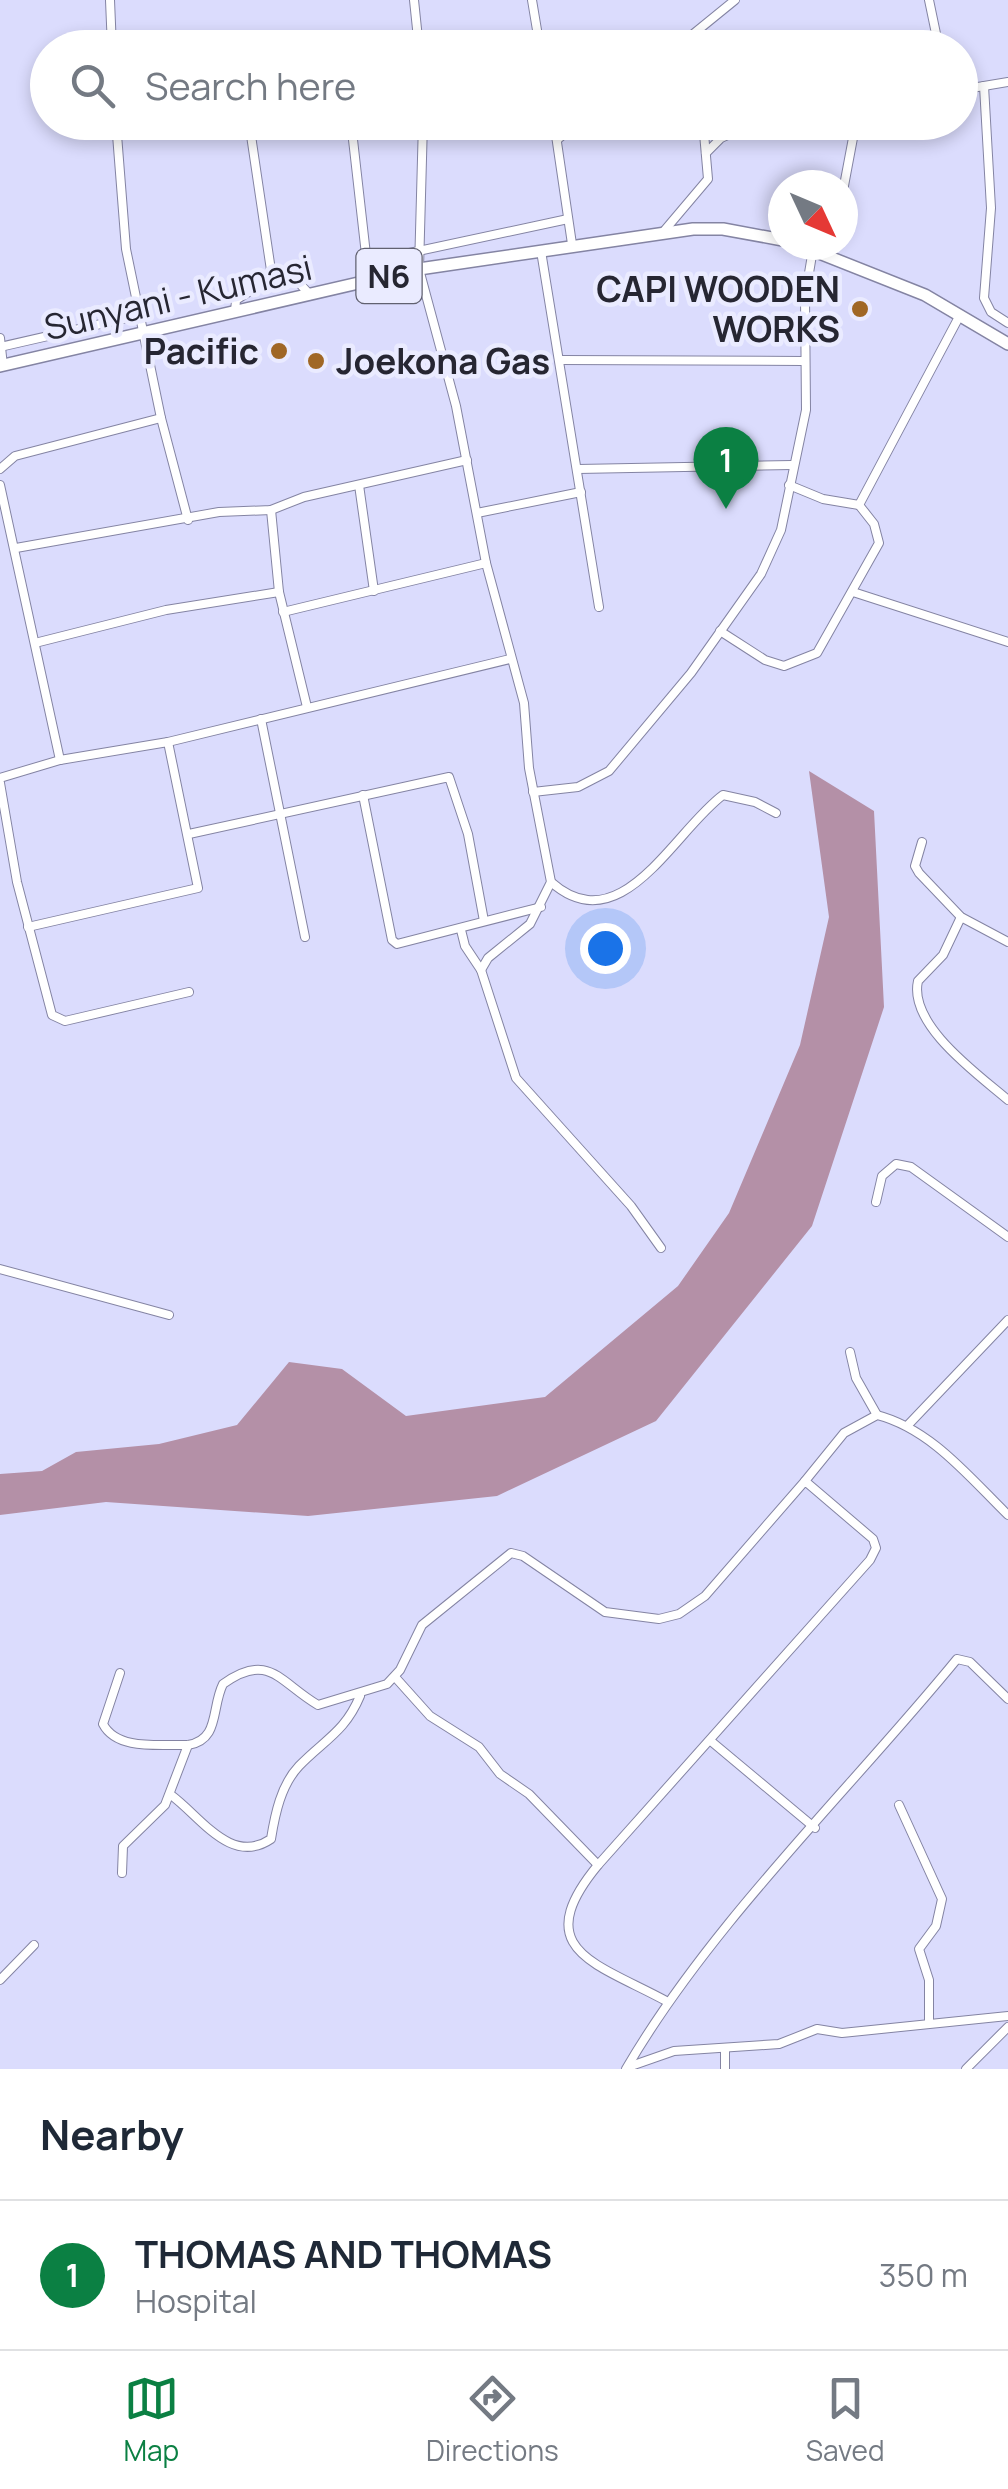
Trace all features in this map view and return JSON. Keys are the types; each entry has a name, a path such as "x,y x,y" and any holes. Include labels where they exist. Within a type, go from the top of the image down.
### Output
{"main road":[{"name":"Sunyani - Kumasi","path":"2,366 418,270 541,249 664,231 723,228 768,237"},
{"path":"838,260 924,295 1008,344"}],"street":[{"path":"110,0 111,30"},
{"path":"414,0 417,30"},
{"path":"699,30 735,0"},
{"path":"929,0 935,30"},
{"path":"534,2 538,30"},
{"path":"978,87 1008,82"},
{"path":"984,86 991,208 984,298 991,312 1008,323"},
{"path":"117,140 126,249 161,418 188,520"},
{"path":"252,140 272,277"},
{"path":"353,140 369,281"},
{"path":"422,140 418,270 466,460 486,563 524,703 534,792 551,882 541,907 481,970"},
{"path":"557,140 572,244"},
{"path":"664,231 708,179 705,140"},
{"path":"706,152 719,140"},
{"path":"847,170 853,140"},
{"path":"367,262 568,219"},
{"path":"541,249 600,607"},
{"path":"534,792 578,787 608,771 761,574 780,530 806,410 806,260"},
{"path":"235,312 236,300 272,277 293,276 310,294"},
{"path":"0,347 140,315"},
{"path":"859,506 960,315"},
{"path":"0,338 2,366"},
{"path":"560,360 804,361"},
{"path":"0,469 15,456 161,418"},
{"path":"16,548 234,510 271,510 292,500 466,460"},
{"path":"578,469 792,466"},
{"path":"720,631 765,660 784,666 817,652 880,543 874,524 859,506 824,500 789,484"},
{"path":"0,485 60,760"},
{"path":"359,485 374,591"},
{"path":"477,513 581,492"},
{"path":"271,510 278,592 306,707"},
{"path":"283,612 486,563"},
{"path":"34,643 166,610 278,592"},
{"path":"853,592 1008,642"},
{"path":"189,992 65,1021 52,1015 28,927 0,780 60,760 168,742 510,659"},
{"path":"261,719 306,936"},
{"path":"28,927 195,890 198,879 168,742"},
{"path":"188,834 449,777 468,834 484,921"},
{"path":"551,882 577,901 596,902 618,894 664,857 723,794 755,802 776,813"},
{"path":"363,795 392,940 397,944 541,907"},
{"path":"922,842 915,866 919,873 961,916 1008,942"},
{"path":"961,916 943,954 918,981 918,1002 927,1021 954,1053 1008,1100"},
{"path":"461,930 465,946 481,970 516,1078 632,1206 661,1248"},
{"path":"876,1202 882,1176 896,1164 911,1167 1008,1236"},
{"path":"0,1269 170,1315"},
{"path":"908,1425 1008,1320"},
{"path":"850,1352 856,1378 877,1414 908,1425 1008,1514"},
{"path":"120,1673 103,1724 109,1735 122,1741 188,1746 198,1744 212,1732 223,1684 254,1669 268,1669 318,1705 360,1696 394,1677 422,1624 511,1553 523,1556 614,1615 659,1619 692,1608 806,1481 844,1432 877,1414"},
{"path":"668,2002 591,1959 571,1942 565,1924 567,1910 598,1865 712,1742 876,1548 873,1539 806,1481"},
{"path":"626,2069 668,2002 957,1660 970,1662 1008,1699"},
{"path":"394,1677 430,1716 479,1747 500,1774 529,1794 598,1865"},
{"path":"171,1795 230,1845 259,1847 271,1838 273,1816 295,1772 346,1723 360,1696"},
{"path":"712,1742 815,1828"},
{"path":"122,1873 123,1846 171,1795 188,1746"},
{"path":"900,1806 942,1900 936,1926 919,1949 929,1980 929,2021"},
{"path":"0,1980 34,1944"},
{"path":"626,2069 658,2054 788,2043 817,2030 842,2033 929,2021 1008,2016"},
{"path":"966,2069 1008,2027"},
{"path":"725,2048 725,2069"}],"shaded area":[{"path":"809,771 874,811 884,1007 812,1226 656,1421 497,1496 308,1516 106,1502 0,1515 0,1474 42,1471 76,1452 159,1444 237,1425 289,1362 342,1369 406,1416 545,1397 678,1286 729,1213 800,1045 829,917"}],"place":[{"name":"CAPI WOODEN WORKS","path":"860,309"},
{"name":"Pacific","path":"279,351"},
{"name":"Joekona Gas","path":"316,361"},
{"name":"THOMAS AND THOMAS","path":"726,509"}]}
